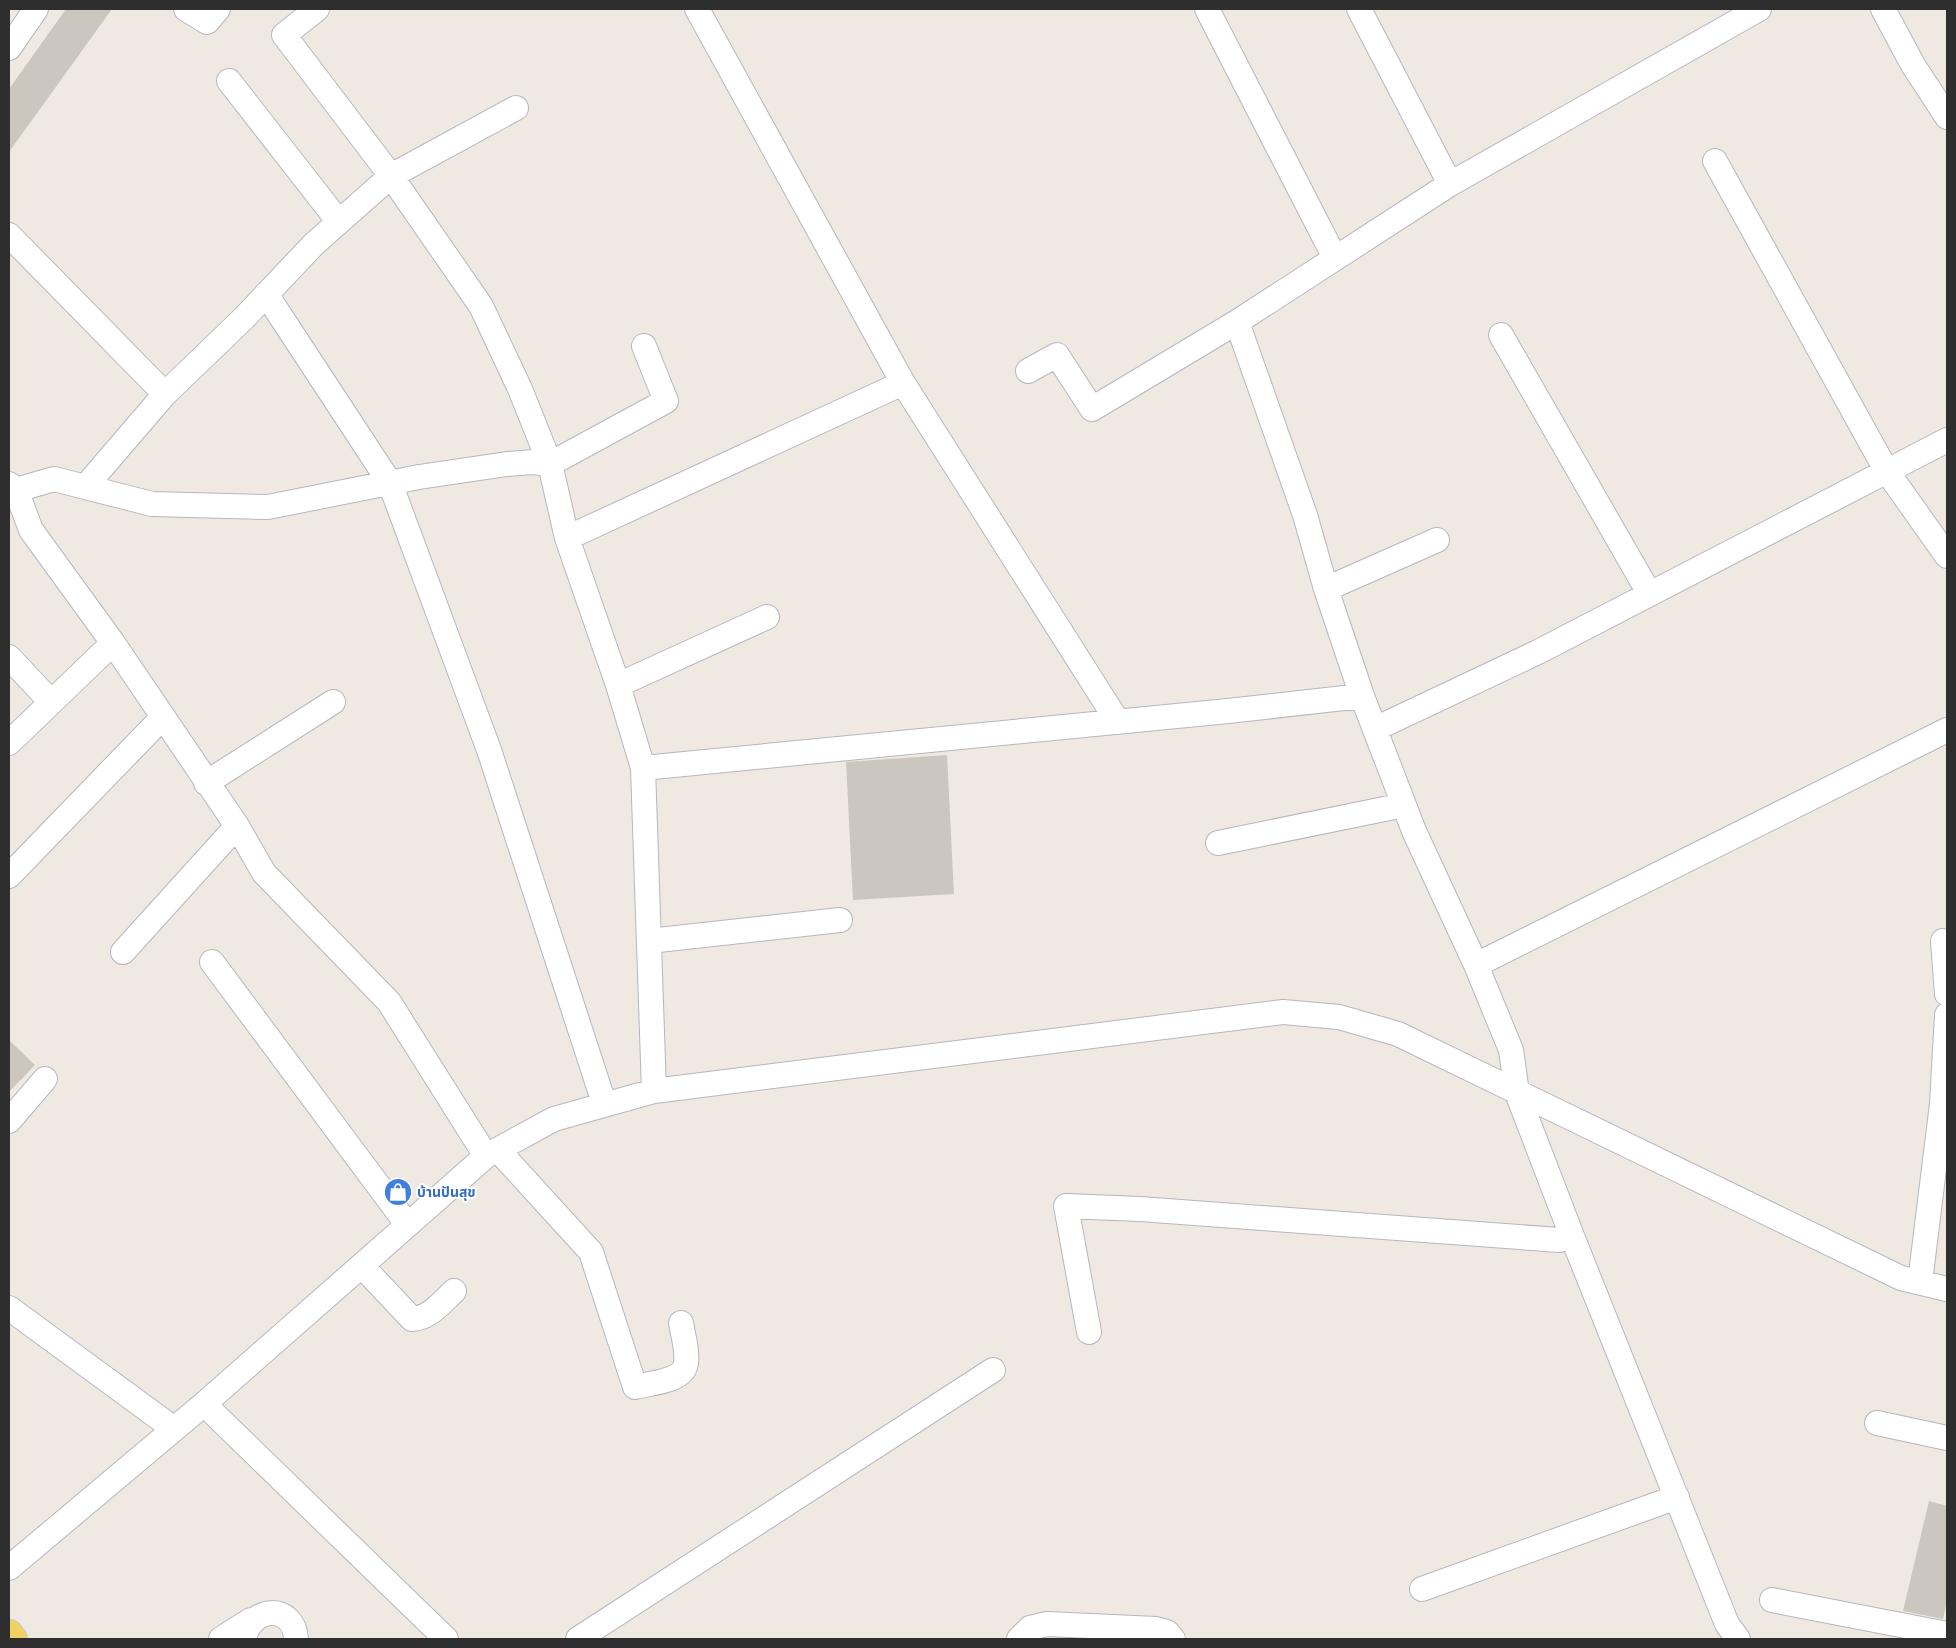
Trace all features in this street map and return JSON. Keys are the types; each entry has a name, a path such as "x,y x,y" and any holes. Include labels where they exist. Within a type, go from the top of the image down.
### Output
{"main road":[{"path":"9,1634 13,1639"}],"street":[{"path":"9,48 36,9"},
{"path":"186,9 207,22 218,9"},
{"path":"317,9 284,35 391,176 481,306 520,390 550,464 567,538 618,685 643,768 654,1091"},
{"path":"697,9 903,383 1118,722"},
{"path":"1207,9 1335,258"},
{"path":"1359,9 1450,184"},
{"path":"1028,372 1057,355 1092,409 1237,322 1450,184 1759,9"},
{"path":"1883,9 1913,66 1947,117"},
{"path":"229,81 339,222"},
{"path":"85,487 164,394 314,244 391,176 516,108"},
{"path":"1715,161 1886,470 1947,556"},
{"path":"9,236 164,394"},
{"path":"266,294 390,483 489,750 604,1103"},
{"path":"1237,322 1305,515 1326,589 1374,730 1404,805 1476,965 1511,1050 1518,1092 1572,1236 1727,1624 1738,1639"},
{"path":"1502,336 1649,593"},
{"path":"644,346 666,401 550,464 533,462 507,464 390,483 268,507 152,504 54,479 11,490 31,530 113,643 206,783 237,826 264,872 389,1002 492,1153 591,1252 635,1387 674,1377 682,1370 686,1364 681,1323"},
{"path":"567,538 903,383"},
{"path":"1374,730 1538,652 1947,440"},
{"path":"1326,589 1437,540"},
{"path":"618,685 767,616"},
{"path":"9,743 113,643"},
{"path":"9,657 51,702"},
{"path":"643,768 1118,722 1362,696"},
{"path":"206,783 333,702"},
{"path":"9,876 162,718"},
{"path":"1476,965 1947,730"},
{"path":"1218,843 1404,805"},
{"path":"123,952 237,826"},
{"path":"649,941 840,920"},
{"path":"1943,941 1947,994"},
{"path":"212,962 407,1224"},
{"path":"9,1568 204,1404 362,1266 407,1224 492,1153 554,1119 604,1103 654,1091 1283,1012 1339,1017 1398,1034 1901,1278 1947,1289"},
{"path":"1920,1282 1942,1104 1947,1015"},
{"path":"9,1121 45,1078"},
{"path":"1089,1332 1066,1206 1140,1209 1559,1240 1572,1236"},
{"path":"362,1266 412,1319 422,1318 432,1312 454,1291"},
{"path":"9,1308 174,1429"},
{"path":"578,1639 993,1370"},
{"path":"204,1404 446,1639"},
{"path":"1876,1423 1947,1438"},
{"path":"1422,1589 1677,1497"},
{"path":"1772,1600 1947,1634"},
{"path":"221,1639 248,1630 260,1615 269,1613 281,1615 289,1620 295,1628 296,1639"},
{"path":"1019,1639 1030,1628 1047,1624 1156,1629 1167,1632 1173,1639"}],"building":[{"path":"66,9 112,9 9,152 9,89"},
{"path":"947,755 954,894 853,900 846,762"},
{"path":"9,1040 35,1065 9,1092"},
{"path":"1929,1501 1947,1506 1947,1601 1943,1619 1903,1611"}],"place":[{"name":"บ้านปันสุข","path":"398,1192"}]}
